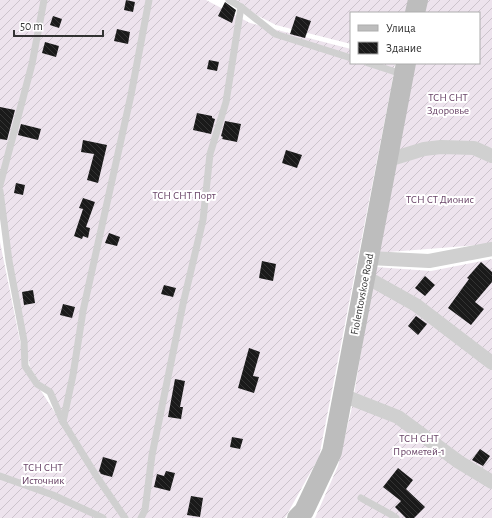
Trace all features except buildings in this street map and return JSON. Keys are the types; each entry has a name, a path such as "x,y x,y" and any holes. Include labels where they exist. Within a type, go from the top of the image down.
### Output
{"main road":[{"path":"415,12 418,0"},
{"name":"Fiolentovskoe Road","path":"297,518 304,511 332,452 405,69"}],"street":[{"path":"388,160 424,149 441,147 474,148 492,156"},
{"path":"367,268 429,261 492,249"},
{"path":"367,268 492,363"},
{"path":"342,395 398,417 459,462 492,482"}],"lane":[{"path":"0,186 32,64 44,0"},
{"path":"63,422 73,375 83,311 131,95 149,0"},
{"path":"229,0 241,7 275,34 350,58"},
{"path":"141,518 145,510 154,448 183,304 203,220 210,154 226,102 241,7"},
{"path":"374,64 405,69"},
{"path":"0,191 9,261 24,341 25,366 37,384 50,392 63,422 97,477 125,518"},
{"path":"0,476 53,495 103,518"},
{"path":"361,498 396,518"}],"green space":[{"name":"ТСН СНТ Порт","path":"0,0 206,0 250,23 350,49 350,64 395,64 319,457 285,518 127,518 30,367 0,217"},
{"path":"227,0 410,0 407,12 350,12 350,44 276,25"},
{"name":"ТСН СНТ Здоровье","path":"426,0 492,0 492,148 477,145 394,157 413,64 480,64 480,12 424,12"},
{"name":"ТСН СТ Дионис","path":"436,148 492,157 492,244 376,253 395,162"},
{"name":"ТСН СНТ Источник","path":"0,242 25,366 123,518 0,518"},
{"name":"ТСН СНТ Прометей-1","path":"492,259 492,518 315,518 338,466 352,407 375,267 431,271"}]}
